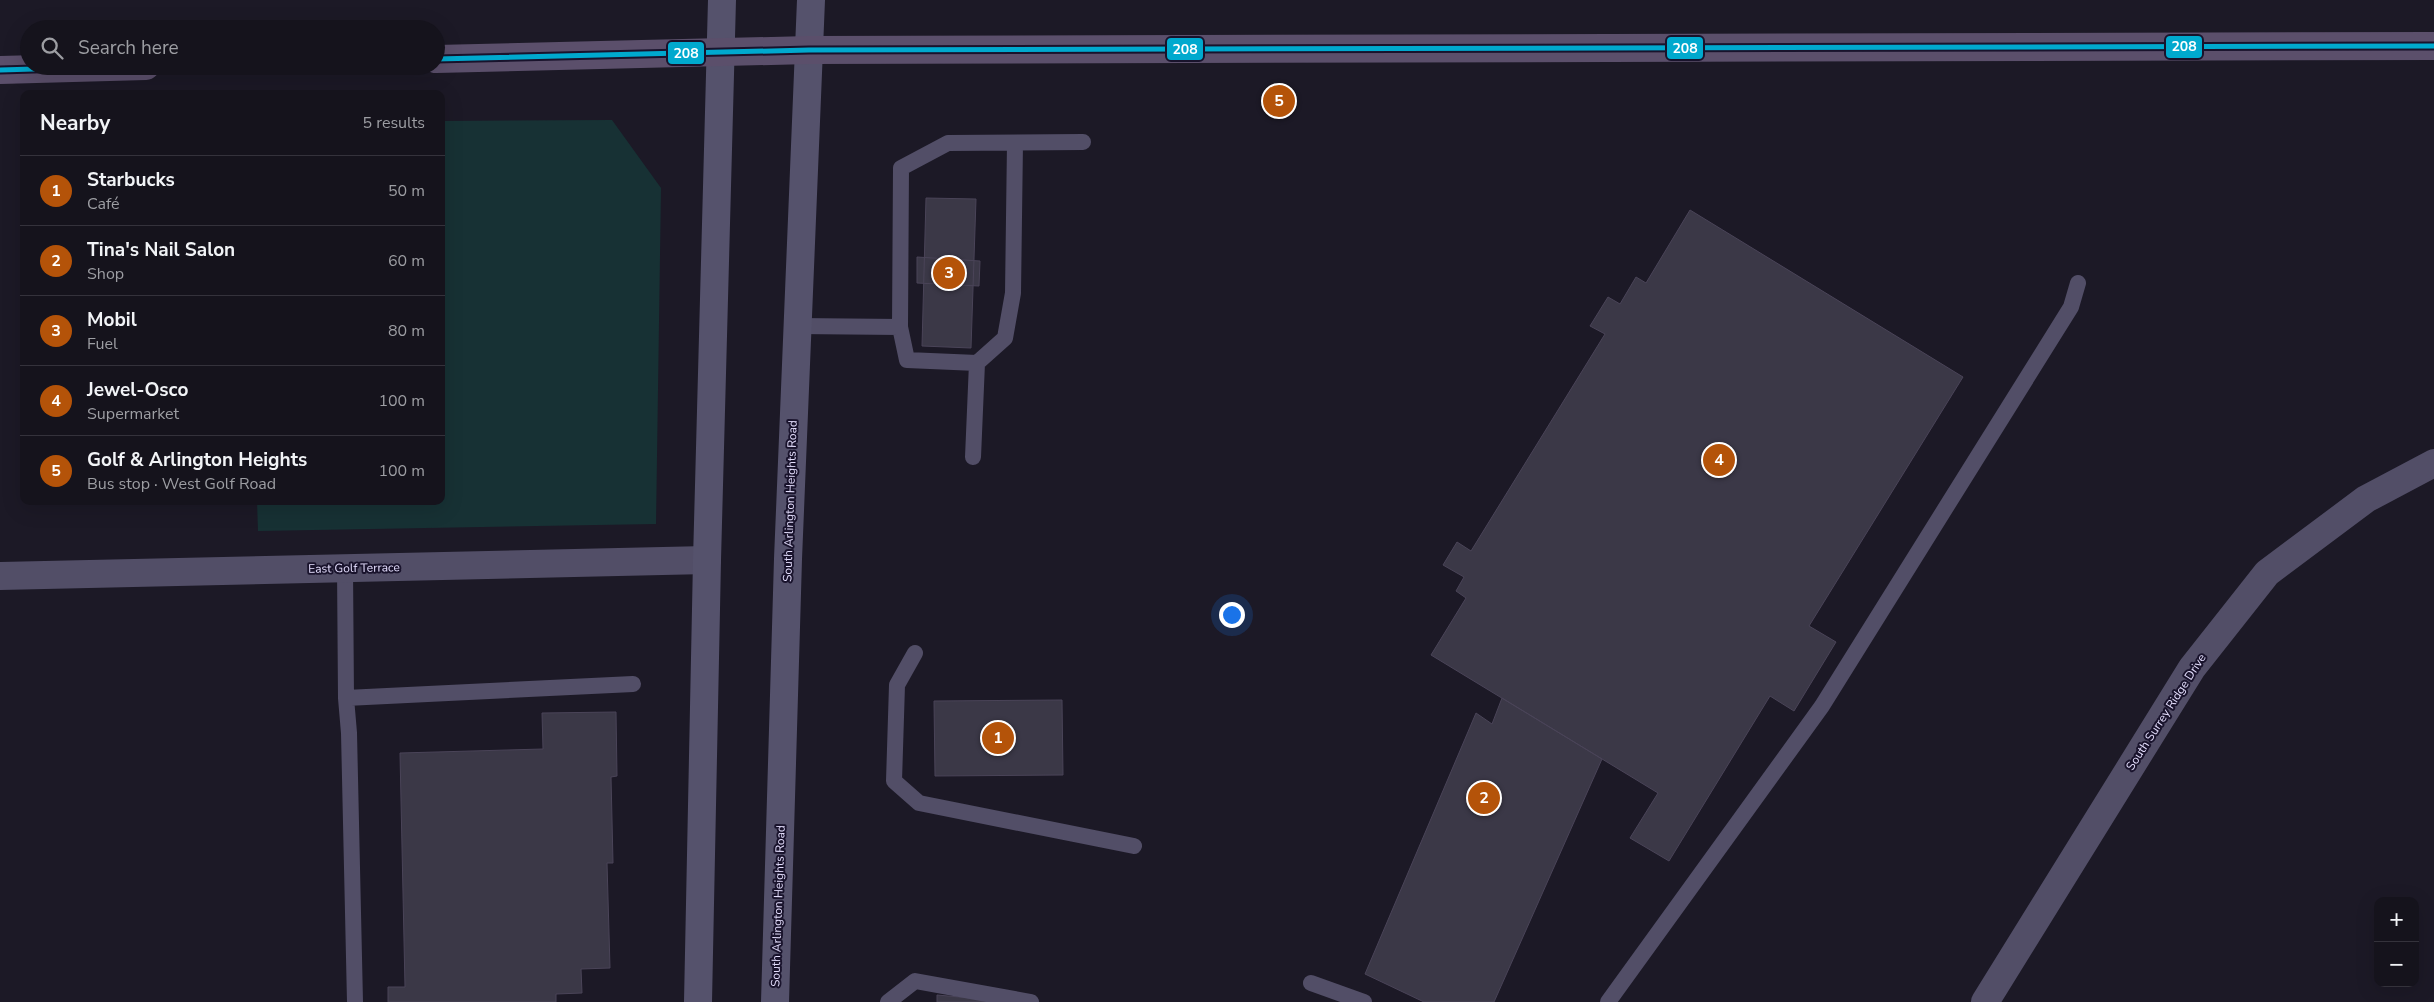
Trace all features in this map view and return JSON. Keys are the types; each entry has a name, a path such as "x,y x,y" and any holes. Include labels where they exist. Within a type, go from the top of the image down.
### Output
{"main road":[{"path":"698,1002 707,560 722,0"},
{"name":"South Arlington Heights Road","path":"775,1002 797,326 811,0"},
{"path":"445,59 809,50 2434,46"},
{"path":"0,70 20,69"}],"street":[{"name":"South Surrey Ridge Drive","path":"1985,1002 2192,668 2267,574 2366,499 2434,463"},
{"name":"East Golf Terrace","path":"0,576 707,560"}],"lane":[{"path":"1015,143 1013,293 1005,338 977,363 907,360 900,327 901,168 948,143 1083,142"},
{"path":"1608,1002 1822,706 2071,307 2078,283"},
{"path":"797,326 900,327"},
{"path":"972,457 977,363"},
{"path":"345,568 346,698 349,734 355,1002"},
{"path":"916,653 897,685 894,781 920,803 1134,846"},
{"path":"346,698 633,684"},
{"path":"888,1002 914,981 1031,1002"},
{"path":"1311,983 1364,1002"}],"green space":[{"path":"612,120 661,188 656,524 258,531 257,505 445,505 445,121"}],"building":[{"path":"926,198 976,199 971,348 922,346"},
{"path":"1690,210 1963,377 1809,626 1836,642 1794,711 1770,696 1669,861 1630,838 1658,793 1431,655 1466,598 1456,591 1464,577 1443,565 1457,542 1471,551 1605,334 1590,326 1608,297 1620,304 1636,277 1646,283"},
{"path":"917,257 980,261 979,286 917,283"},
{"path":"1502,698 1602,759 1494,1002 1424,1002 1365,974 1476,713 1492,724"},
{"path":"1062,700 1063,775 935,776 934,701"},
{"path":"616,712 617,776 611,777 613,863 607,863 610,968 581,969 582,993 556,994 556,1002 388,1002 388,987 405,987 400,753 543,749 542,713"},
{"path":"937,995 994,1000 994,1002 937,1002"}],"transit line":[{"name":"208","path":"445,59 809,50 2434,46"},
{"name":"208","path":"0,70 20,69"}],"place":[{"name":"Golf & Arlington Heights","path":"1279,101"},
{"name":"Mobil","path":"949,273"},
{"name":"Jewel-Osco","path":"1719,460"},
{"name":"Starbucks","path":"998,738"},
{"name":"Tina's Nail Salon","path":"1484,798"}]}
